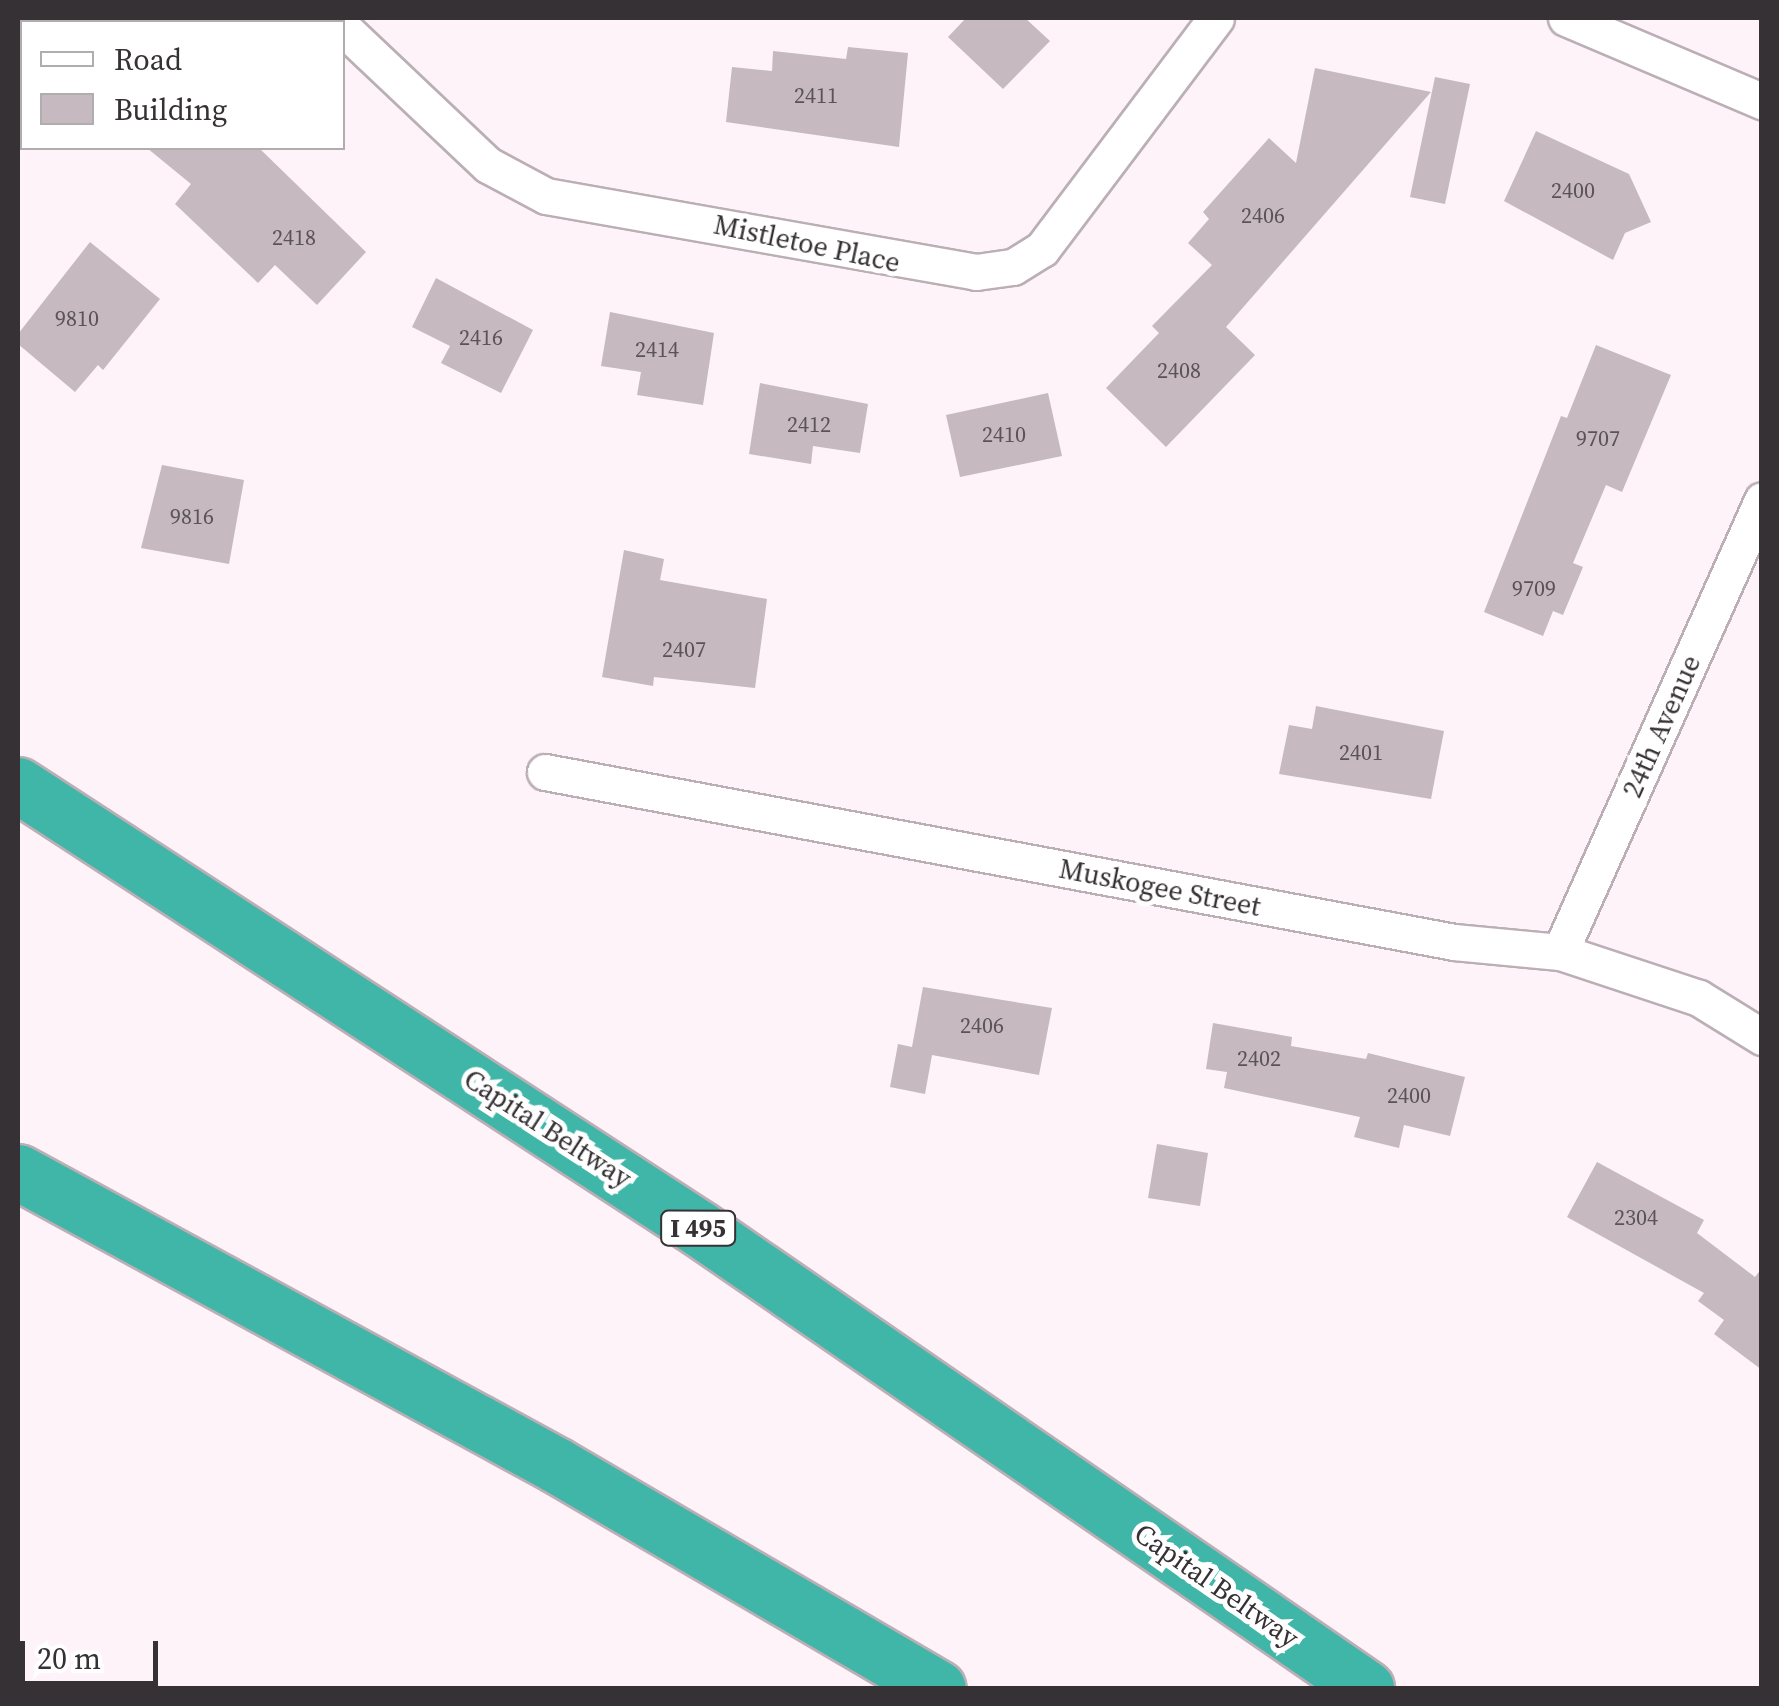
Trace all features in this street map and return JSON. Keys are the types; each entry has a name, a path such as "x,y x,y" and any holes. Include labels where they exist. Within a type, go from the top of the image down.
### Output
{"highway":[{"name":"Capital Beltway","path":"18,786 700,1229 1366,1688"},
{"path":"18,1172 556,1465 938,1688"}],"street":[{"name":"Mistletoe Place","path":"345,29 488,165 546,196 976,272 1013,267 1042,248 1216,18"},
{"path":"1566,18 1762,101"},
{"name":"24th Avenue","path":"1560,952 1762,500"},
{"name":"Muskogee Street","path":"545,772 1454,942 1560,952 1698,998 1762,1037"}],"building":[{"path":"966,18 1025,18 1050,41 1003,89 948,37"},
{"path":"848,47 908,53 899,147 726,122 732,67 772,71 773,51 846,59"},
{"path":"1315,68 1431,92 1226,327 1255,355 1166,447 1106,388 1159,333 1152,326 1212,265 1188,243 1209,219 1203,212 1269,138 1296,163"},
{"path":"1435,77 1470,84 1445,204 1410,197"},
{"path":"1536,131 1629,174 1651,222 1625,233 1613,260 1504,201"},
{"path":"149,150 261,150 366,252 317,305 275,265 258,283 175,204 191,184"},
{"path":"90,242 160,299 103,370 98,365 75,392 18,344 18,334"},
{"path":"436,278 533,330 501,393 441,363 450,346 412,327"},
{"path":"610,312 714,333 703,405 637,395 641,372 601,366"},
{"path":"1596,345 1671,375 1622,492 1606,485 1573,563 1583,567 1563,615 1553,611 1543,636 1484,612 1561,416 1567,418"},
{"path":"760,383 868,404 860,453 813,446 811,464 749,454"},
{"path":"1048,393 1062,456 960,477 946,415"},
{"path":"162,465 244,480 229,564 141,548"},
{"path":"624,550 664,559 660,580 767,599 755,688 654,677 653,686 602,677"},
{"path":"1316,706 1444,731 1431,799 1279,774 1289,725 1312,729"},
{"path":"923,987 1052,1008 1039,1075 932,1055 925,1094 890,1087 898,1044 912,1047"},
{"path":"1213,1023 1292,1037 1291,1046 1366,1059 1368,1053 1465,1077 1450,1136 1404,1125 1399,1148 1354,1137 1360,1117 1224,1088 1227,1072 1206,1069"},
{"path":"1157,1144 1208,1153 1200,1206 1148,1198"},
{"path":"1597,1162 1704,1220 1697,1233 1755,1277 1762,1268 1762,1370 1714,1334 1724,1320 1698,1301 1704,1293 1567,1217"}]}
